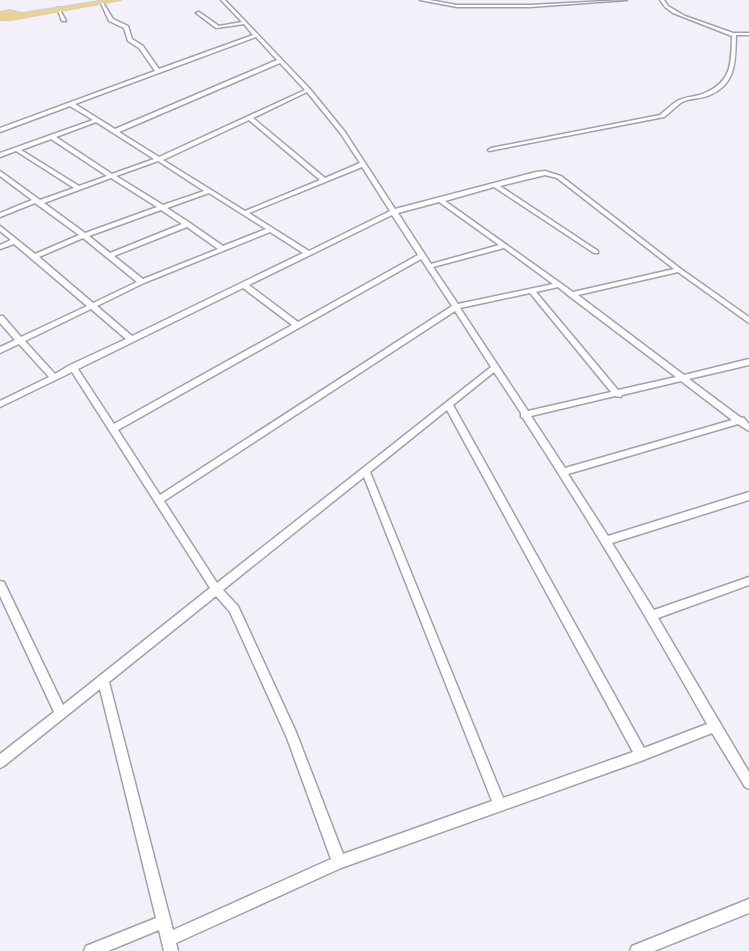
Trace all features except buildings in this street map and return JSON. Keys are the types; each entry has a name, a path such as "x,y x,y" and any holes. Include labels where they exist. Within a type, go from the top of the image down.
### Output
{"main road":[{"path":"4,12 118,0"},
{"path":"0,18 103,1"},
{"path":"4,12 18,13 17,16"}],"street":[{"path":"223,0 308,90 343,133 562,472 651,616 713,727 749,783"},
{"path":"422,0 457,6 530,6 625,0"},
{"path":"662,0 667,7 678,13 733,34 749,34"},
{"path":"103,1 111,20 126,27 130,40 141,47 158,71"},
{"path":"58,9 64,20"},
{"path":"198,13 218,27 245,23"},
{"path":"491,150 556,139 591,128 652,118 667,112 681,101 708,94 723,84 730,74 734,53 732,42 736,38 733,34"},
{"path":"0,130 257,35"},
{"path":"116,131 280,61"},
{"path":"0,215 159,159 308,90"},
{"path":"71,104 308,254"},
{"path":"250,118 324,180"},
{"path":"0,155 98,120"},
{"path":"51,136 110,177 223,249"},
{"path":"16,149 78,188"},
{"path":"245,213 363,164"},
{"path":"0,173 36,202 111,255 142,282"},
{"path":"0,404 393,212 545,173 559,177 749,321"},
{"path":"495,185 596,252"},
{"path":"34,257 83,236 209,191"},
{"path":"440,200 572,294 749,428"},
{"path":"111,255 188,225"},
{"path":"0,228 132,340"},
{"path":"0,350 142,282 269,230"},
{"path":"0,247 15,241"},
{"path":"431,266 505,246"},
{"path":"113,429 423,255"},
{"path":"572,294 679,270"},
{"path":"244,285 297,326"},
{"path":"159,500 456,307 558,285"},
{"path":"532,291 618,395"},
{"path":"0,318 54,377"},
{"path":"524,415 618,395 749,362"},
{"path":"73,367 216,589 234,609 292,736 339,862"},
{"path":"0,762 494,368"},
{"path":"448,406 641,755"},
{"path":"562,472 741,420"},
{"path":"366,472 500,805"},
{"path":"604,541 749,496"},
{"path":"651,616 749,581"},
{"path":"0,585 61,714"},
{"path":"104,679 170,945 339,862 641,755 713,727"},
{"path":"637,951 749,906"},
{"path":"91,951 164,922"}]}
